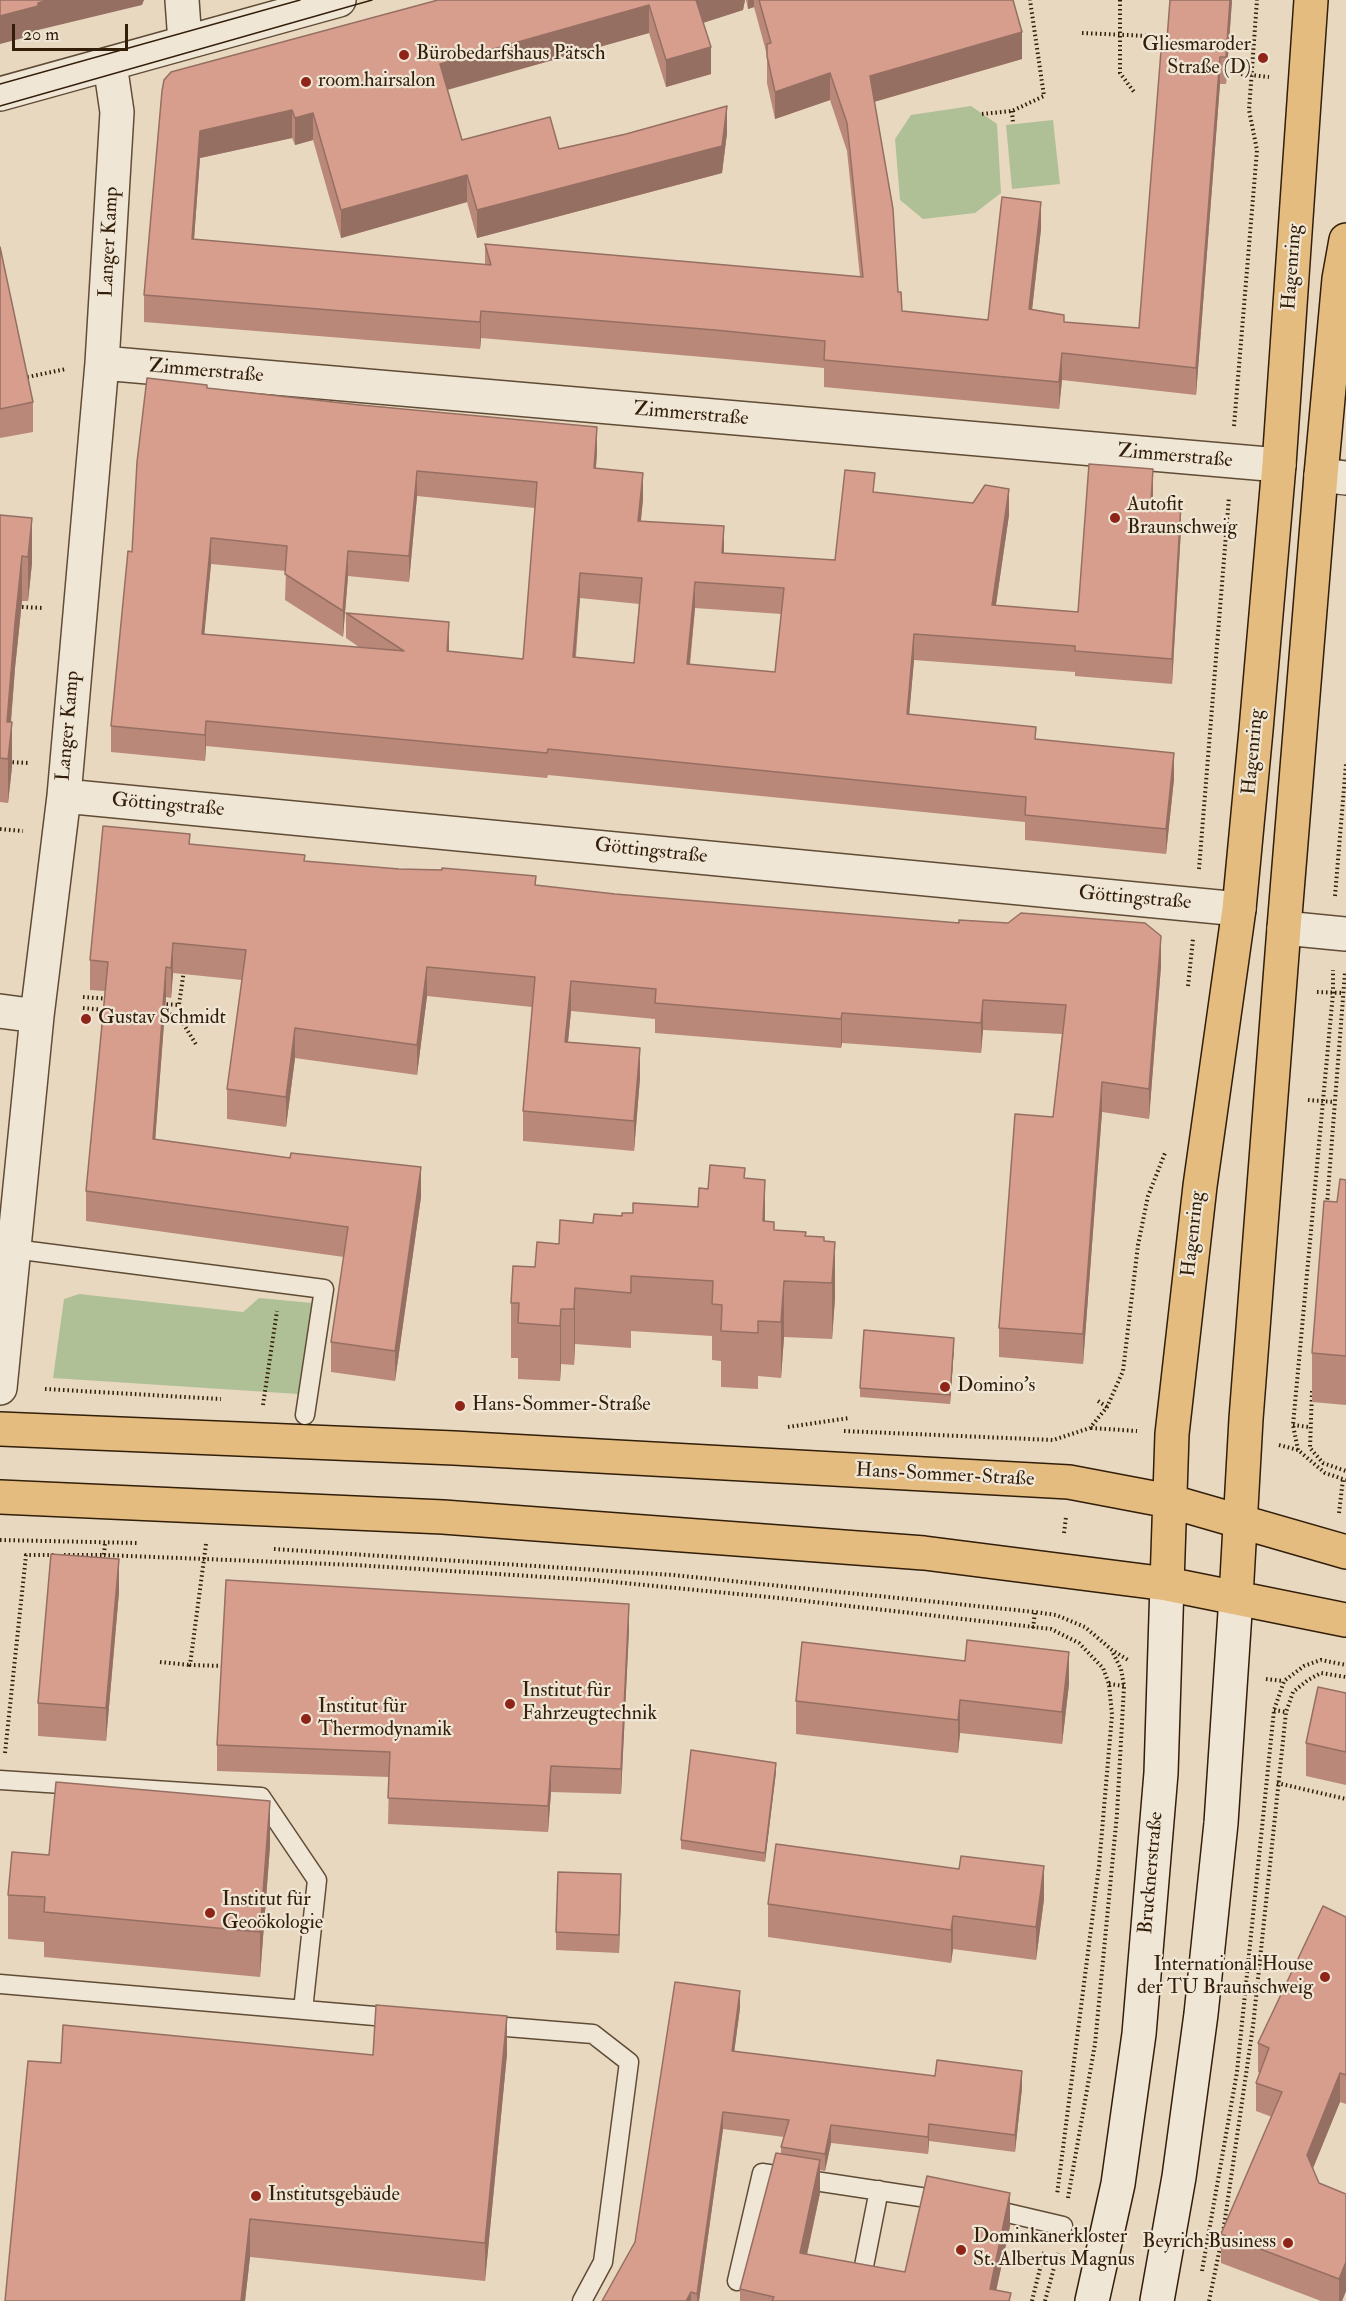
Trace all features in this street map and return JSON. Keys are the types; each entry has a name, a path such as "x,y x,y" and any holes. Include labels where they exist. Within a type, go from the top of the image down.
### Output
{"main road":[{"name":"Hagenring","path":"1167,1584 1172,1434 1200,1186 1239,909 1279,465 1311,0"},
{"path":"1236,1597 1284,928 1334,476 1339,279 1346,240"},
{"name":"Hans-Sommer-Straße","path":"0,1429 454,1448 1069,1482 1169,1501 1346,1552"},
{"path":"0,1497 409,1515 924,1553 1167,1584 1346,1620"}],"street":[{"path":"182,0 186,42"},
{"path":"0,94 339,0"},
{"name":"Langer Kamp","path":"0,1388 37,1016 63,796 102,363 117,112 110,64"},
{"name":"Zimmerstraße","path":"102,363 1279,465"},
{"name":"Göttingstraße","path":"63,796 1239,909"},
{"path":"1284,928 1339,933"},
{"path":"0,1011 37,1016"},
{"name":"Brucknerstraße","path":"1092,2301 1118,2184 1139,2034 1161,1773 1167,1584"},
{"path":"1156,2301 1179,2177 1204,1990 1221,1823 1236,1597"}],"lane":[{"path":"15,1249 324,1289 306,1410"},
{"path":"1,1780 261,1797 317,1880 303,2010"},
{"path":"0,1984 419,2020"},
{"path":"466,2024 593,2034 629,2062 603,2262 582,2301"},
{"path":"737,2281 762,2173 879,2190 1057,2224"},
{"path":"863,2271 879,2190"}],"path":[{"path":"982,114 1012,111 1044,96 1030,0"},
{"path":"1120,0 1120,73 1134,92"},
{"path":"1188,994 1257,150 1249,110 1257,0"},
{"path":"1082,33 1170,36"},
{"path":"1241,74 1270,77"},
{"path":"1012,111 1013,124"},
{"path":"22,378 67,369"},
{"path":"22,607 44,608"},
{"path":"8,762 30,763"},
{"path":"1335,897 1346,764"},
{"path":"0,829 24,831"},
{"path":"1339,933 1293,1425 1298,1450 1325,1473 1346,1480"},
{"path":"158,1004 179,1005 185,961"},
{"path":"1326,1209 1346,972"},
{"path":"1317,992 1344,993"},
{"path":"83,997 115,1000"},
{"path":"83,1008 118,1011"},
{"path":"154,1013 178,1015 197,1047"},
{"path":"1307,1100 1334,1102"},
{"path":"1056,1616 1073,1445 1078,1434 1090,1428 1107,1407 1123,1371 1138,1245 1148,1196 1168,1148"},
{"path":"262,1412 281,1284"},
{"path":"1313,1381 1310,1448 1323,1463 1346,1471"},
{"path":"45,1389 228,1399"},
{"path":"252,1401 306,1410"},
{"path":"1098,1401 1107,1407"},
{"path":"1293,1425 1310,1427"},
{"path":"0,1540 139,1543"},
{"path":"104,1556 105,1542"},
{"path":"195,1544 218,1545"},
{"path":"190,1665 206,1544"},
{"path":"265,1548 673,1575 1035,1612 1056,1616 1085,1627 1101,1639 1112,1650 1121,1669 1124,1686 1117,1814 1095,2044 1057,2224 1045,2301"},
{"path":"1,1780 26,1555 205,1558 593,1580 779,1598 1051,1629 1079,1643 1103,1668 1109,1684 1112,1715 1099,1866 1059,2186 1057,2224 1032,2301"},
{"path":"1033,1628 1035,1612"},
{"path":"1284,1682 1304,1666 1321,1660 1346,1665"},
{"path":"160,1662 222,1666"},
{"path":"1340,1664 1340,1675"},
{"path":"1209,2301 1221,2249 1254,2026 1286,1712 1293,1692 1308,1680 1321,1673 1346,1677"},
{"path":"1109,1684 1124,1686"},
{"path":"1274,1710 1286,1712"},
{"path":"1277,1783 1346,1799"}],"green space":[{"path":"971,106 997,124 1001,193 975,213 923,219 900,200 895,139 911,115"},
{"path":"1053,120 1060,184 1012,189 1006,125"},
{"path":"79,1294 243,1312 259,1298 312,1303 298,1394 53,1378 64,1299"}],"building":[{"path":"0,0 49,0 38,3 38,6 0,16"},
{"path":"438,0 696,0 711,47 666,60 649,5 440,64 462,140 550,117 559,149 626,134 727,106 722,146 477,210 467,175 341,210 313,113 295,118 292,110 200,131 192,239 491,265 485,244 863,277 847,123 830,73 775,92 767,56 767,44 771,43 759,0 1013,0 1022,32 870,76 893,209 898,292 901,292 902,311 988,320 1002,197 1041,202 1029,309 1064,315 1064,322 1139,328 1161,51 1166,52 1170,0 1230,0 1226,57 1220,57 1196,368 1062,353 1059,382 824,360 825,341 715,330 481,311 480,322 144,295 162,91 164,80 171,72"},
{"path":"0,247 33,402 0,409"},
{"path":"147,378 207,385 207,388 360,405 597,427 594,468 643,473 638,521 724,526 722,553 835,560 845,470 875,473 873,492 973,503 985,485 1009,489 992,605 1078,612 1089,464 1153,469 1151,501 1181,504 1172,659 1075,651 1075,646 914,634 907,714 1036,727 1035,739 1174,753 1166,829 1025,815 1026,797 548,749 547,753 206,721 205,735 111,726 128,551 132,552 137,462","holes":["417,471 537,482 523,659 447,651 449,622 346,613 404,651 202,634 211,538 287,546 285,574 343,611 348,551 409,556","580,573 642,578 634,663 573,657","695,582 784,588 775,672 687,664"]},
{"path":"0,515 32,518 28,557 22,556 15,623 7,722 12,722 8,759 0,758"},
{"path":"103,826 190,834 189,844 305,855 304,861 399,869 442,870 442,868 536,876 535,885 615,894 959,923 959,920 1008,923 1021,913 1145,923 1161,936 1149,1089 1102,1082 1083,1334 999,1328 1015,1114 1053,1117 1066,1005 983,1000 981,1023 842,1013 841,1019 655,1003 656,989 571,981 565,1042 640,1048 634,1121 523,1111 535,977 427,967 417,1045 295,1028 286,1097 227,1089 246,950 173,943 171,968 166,967 153,1139 290,1158 291,1153 421,1167 395,1351 331,1342 348,1227 86,1191 108,962 90,960"},
{"path":"710,1165 745,1168 744,1178 765,1180 763,1221 774,1222 774,1230 806,1232 805,1236 824,1237 824,1241 835,1242 832,1283 784,1281 781,1322 758,1321 758,1333 721,1331 722,1305 712,1304 713,1281 631,1276 631,1293 575,1288 574,1309 561,1309 560,1326 518,1323 519,1303 511,1303 513,1266 535,1267 537,1242 559,1244 560,1220 593,1223 594,1214 622,1216 622,1213 633,1213 633,1203 698,1207 699,1188 708,1189"},
{"path":"1340,1179 1346,1180 1346,1356 1312,1353 1324,1201 1337,1202"},
{"path":"864,1330 954,1338 950,1395 860,1388"},
{"path":"51,1554 119,1559 106,1708 38,1703"},
{"path":"226,1580 629,1604 621,1769 551,1766 548,1806 388,1798 390,1752 217,1745"},
{"path":"967,1640 1069,1652 1062,1712 960,1700 958,1720 796,1701 802,1642 965,1661"},
{"path":"1318,1687 1346,1693 1346,1752 1306,1743"},
{"path":"691,1750 776,1763 765,1853 681,1840"},
{"path":"56,1782 270,1801 260,1932 44,1912 45,1897 8,1895 12,1852 49,1855"},
{"path":"776,1844 959,1869 961,1856 1044,1866 1036,1927 953,1916 951,1930 768,1904"},
{"path":"558,1872 621,1874 619,1935 556,1932"},
{"path":"1323,1906 1346,1917 1346,2075 1340,2073 1307,2155 1319,2183 1346,2194 1346,2262 1339,2279 1221,2234 1282,2092 1256,2083 1269,2048 1258,2043"},
{"path":"675,1982 740,1991 732,2051 935,2076 937,2060 1022,2071 1015,2135 929,2124 928,2137 831,2125 825,2154 781,2147 789,2120 723,2112 697,2294 691,2292 686,2301 602,2301 635,2242"},
{"name":"Institutsgebäude","path":"376,2005 507,2016 485,2243 250,2219 241,2301 5,2301 28,2061 61,2063 63,2025 373,2055"},
{"path":"776,2153 820,2160 800,2253 905,2272 927,2176 1010,2193 990,2289 1011,2293 1009,2301 772,2301 774,2297 740,2289"}],"tram line":[{"path":"0,84 300,0"},
{"path":"0,106 372,0"}],"place":[{"name":"Bürobedarfshaus Pätsch","path":"404,55"},
{"name":"Gliesmaroder Straße (D)","path":"1263,58"},
{"name":"room.hairsalon","path":"306,82"},
{"name":"Autofit Braunschweig","path":"1115,518"},
{"name":"Gustav Schmidt","path":"86,1019"},
{"name":"Domino's","path":"945,1387"},
{"name":"Hans-Sommer-Straße","path":"460,1406"},
{"name":"Institut für Fahrzeugtechnik","path":"510,1704"},
{"name":"Institut für Thermodynamik","path":"306,1719"},
{"name":"Institut für Geoökologie","path":"210,1913"},
{"name":"International House der TU Braunschweig","path":"1325,1977"},
{"name":"Institutsgebäude","path":"256,2196"},
{"name":"Beyrich Business","path":"1288,2243"},
{"name":"Dominkanerkloster St. Albertus Magnus","path":"961,2250"}]}
